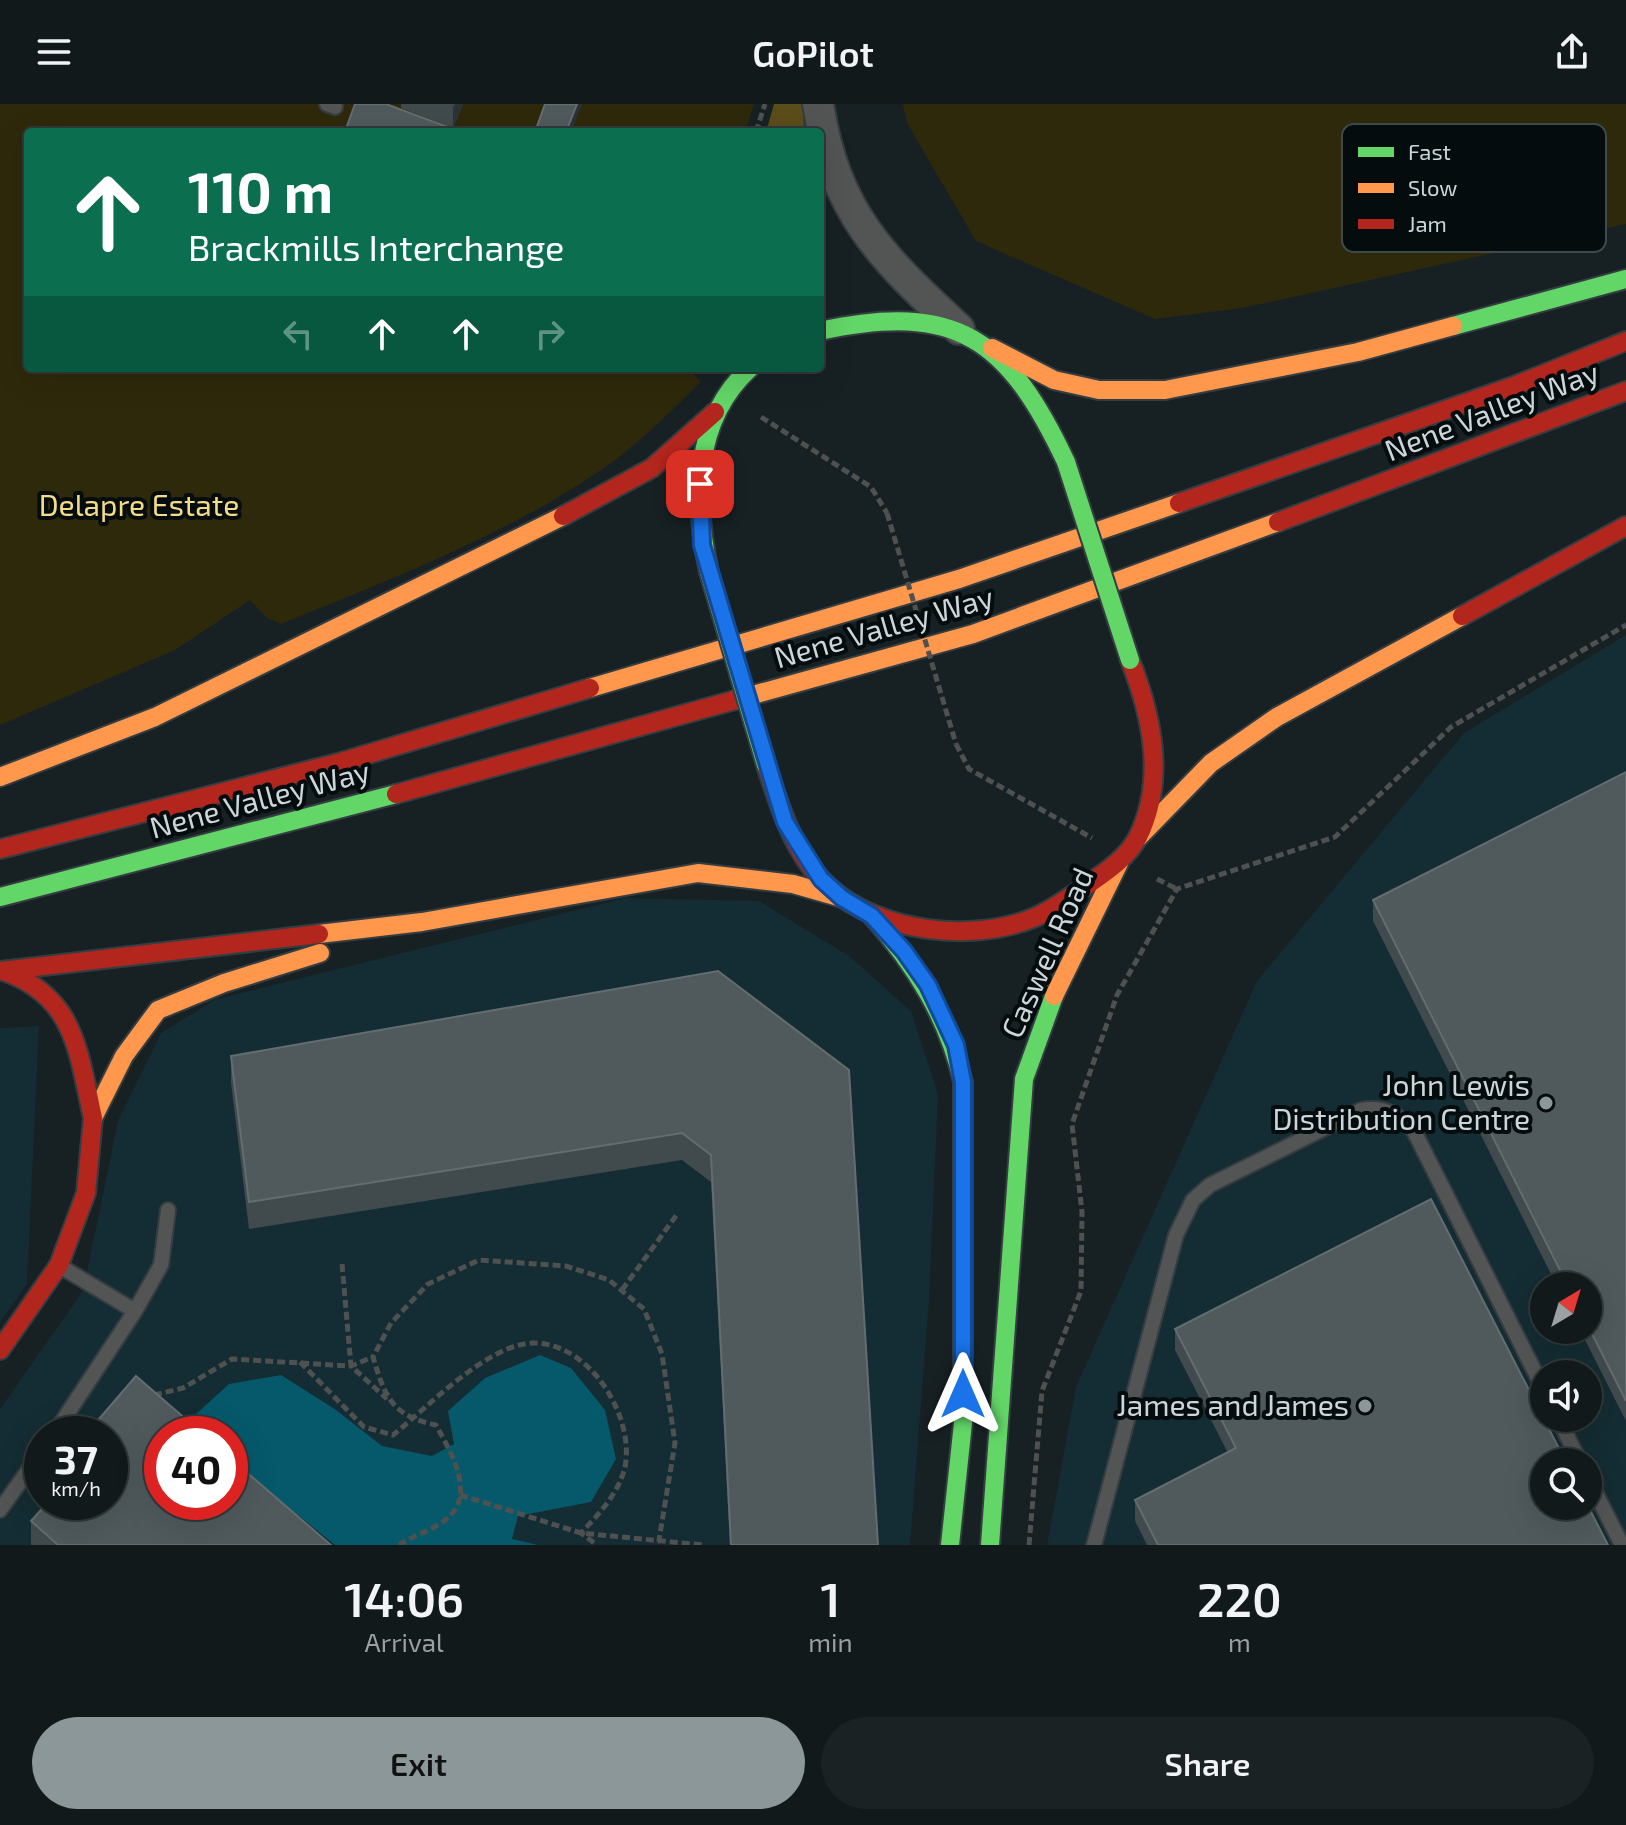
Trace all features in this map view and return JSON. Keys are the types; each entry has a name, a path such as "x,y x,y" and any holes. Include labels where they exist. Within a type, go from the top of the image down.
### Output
{"main road":[{"path":"824,330 858,320 903,318 961,330 992,348 1069,383 1099,390 1165,390 1358,352 1626,279"},
{"name":"Nene Valley Way","path":"0,849 338,763 959,579 1514,386 1626,341"},
{"path":"992,348 1025,384 1048,421 1066,462 1130,660 1145,697 1156,762 1138,838"},
{"path":"0,777 155,717 577,509 652,468 715,412 743,372"},
{"name":"Nene Valley Way","path":"0,897 324,814 973,634 1517,435 1626,391"},
{"path":"1517,435 1626,408"},
{"path":"715,412 701,467 698,500 702,545 785,822 821,879 842,898 872,916 957,931 1026,921 1061,902 1119,863 1138,838 1211,763 1277,717 1626,526"},
{"name":"Caswell Road","path":"990,1545 1024,1079 1058,987 1119,863"},
{"path":"1,971 422,922 698,873 793,884 842,898"},
{"name":"Caswell Road","path":"872,916 904,951 928,985 956,1045 963,1082 963,1423 950,1545"},
{"path":"93,1118 124,1056 158,1010 224,983 422,922"},
{"path":"0,1350 59,1265 86,1193 93,1118 71,1031 57,1006 39,986 1,971"}],"street":[{"path":"818,104 820,128"},
{"path":"824,155 848,207 897,271 961,330"}],"lane":[{"path":"1094,1545 1176,1235 1186,1210 1210,1185 1361,1110 1381,1109 1392,1113 1414,1131 1530,1362"},
{"path":"66,1416 135,1311 161,1265 168,1210"},
{"path":"59,1265 135,1311"},
{"path":"0,1510 24,1476"},
{"path":"1602,1506 1622,1545"}],"path":[{"path":"757,128 765,104"},
{"path":"761,417 871,487 887,513 956,744 969,769 1093,838"},
{"path":"1029,1545 1042,1391 1081,1291 1082,1212 1072,1124 1117,995 1177,889 1335,837 1451,727 1626,625"},
{"path":"1157,879 1177,889"},
{"path":"622,1290 678,1213"},
{"path":"154,1395 183,1388 232,1359 351,1366 373,1357 391,1323 428,1284 479,1260 566,1266 609,1280 644,1309 662,1354 675,1443 660,1543"},
{"path":"342,1264 351,1366 412,1420 436,1425 455,1458 460,1495 450,1517 399,1545"},
{"path":"300,1362 364,1427 393,1435 456,1381 496,1354 533,1342 567,1350 595,1374 622,1415 625,1467 607,1504 581,1533"},
{"path":"373,1357 382,1388 391,1403"},
{"path":"460,1495 581,1533 703,1545"},
{"path":"581,1533 597,1545"}],"shaded area":[{"path":"774,104 803,104 804,128 767,128"},
{"path":"1626,635 1626,1545 1047,1545 1076,1387 1257,981 1464,733"},
{"path":"626,898 759,901 849,956 911,1011 938,1094 929,1301 910,1545 0,1545 0,1409 83,1291 118,1121 161,1033 216,999"},
{"path":"39,1026 27,1284 0,1322 0,1028"}],"green space":[{"name":"Delapre Estate","path":"0,104 754,104 746,128 24,128 24,372 691,372 701,382 650,431 609,464 558,497 481,538 402,575 281,624 267,618 250,600 175,650 0,725"},
{"path":"903,104 1626,104 1626,224 1606,228 1606,124 1342,124 1342,252 1498,252 1242,308 1155,319 976,241 907,123"}],"water":[{"path":"540,1355 571,1368 605,1410 616,1459 591,1502 518,1516 512,1539 538,1545 335,1545 248,1475 248,1416 194,1416 229,1384 281,1375 336,1410 382,1446 432,1456 454,1444 448,1411 485,1378"}],"building":[{"path":"355,104 386,104 450,128 353,128 347,126"},
{"path":"545,104 577,104 568,128 536,128"},
{"name":"John Lewis Distribution Centre","path":"1626,772 1626,1401 1597,1344 1602,1344 1602,1272 1561,1272 1373,900"},
{"path":"718,971 849,1070 878,1545 731,1545 711,1155 682,1133 249,1202 231,1056"},
{"name":"James and James","path":"1431,1199 1530,1392 1530,1432 1551,1432 1559,1448 1530,1448 1530,1520 1595,1520 1608,1545 1158,1545 1135,1500 1236,1448 1175,1329"},
{"path":"136,1376 182,1416 144,1416 144,1520 248,1520 248,1474 331,1545 58,1545 32,1520 128,1520 128,1416 102,1416"}],"traffic: fast":[{"path":"1453,326 1626,279"},
{"path":"824,330 868,323 908,322 943,327 973,339 999,359 1022,385 1066,462"},
{"path":"709,572 701,517 702,463 717,412 746,372"},
{"path":"1066,462 1130,660"},
{"path":"709,572 766,765"},
{"path":"0,897 396,794"},
{"path":"872,916 903,954 928,993 948,1035 963,1082 963,1423 950,1545"},
{"path":"990,1545 1024,1079 1054,996"}],"traffic: slow":[{"path":"992,348 1054,380 1099,390 1165,390 1358,352 1453,326"},
{"path":"590,688 959,579 1179,503"},
{"path":"0,777 155,717 563,516"},
{"path":"735,700 973,634 1278,522"},
{"path":"1138,838 1211,763 1277,717 1462,616"},
{"path":"1054,996 1119,863"},
{"path":"319,934 422,922 698,873 793,884 842,898"},
{"path":"93,1118 124,1056 158,1010 224,983 320,953"}],"traffic: jam":[{"path":"1179,503 1514,386 1626,341"},
{"path":"1278,522 1626,391"},
{"path":"563,516 652,468 715,412"},
{"path":"1462,616 1626,526"},
{"path":"766,765 783,815 807,862 830,888 850,903 874,915 927,929 955,931 1009,926 1040,915 1069,898 1117,863 1138,837 1152,793 1153,748 1144,703 1130,660"},
{"path":"0,849 338,763 590,688"},
{"path":"396,794 735,700"},
{"path":"0,971 319,934"},
{"path":"3,971 27,982 45,995 59,1011 77,1049 93,1118"},
{"path":"0,1350 59,1265 86,1193 93,1118"}],"place":[{"name":"John Lewis Distribution Centre","path":"1546,1103"},
{"name":"James and James","path":"1365,1406"}],"route":[{"path":"700,484 698,500 702,545 785,822 821,879 842,898 872,916 904,951 928,985 956,1045 963,1082 963,1394"}]}
